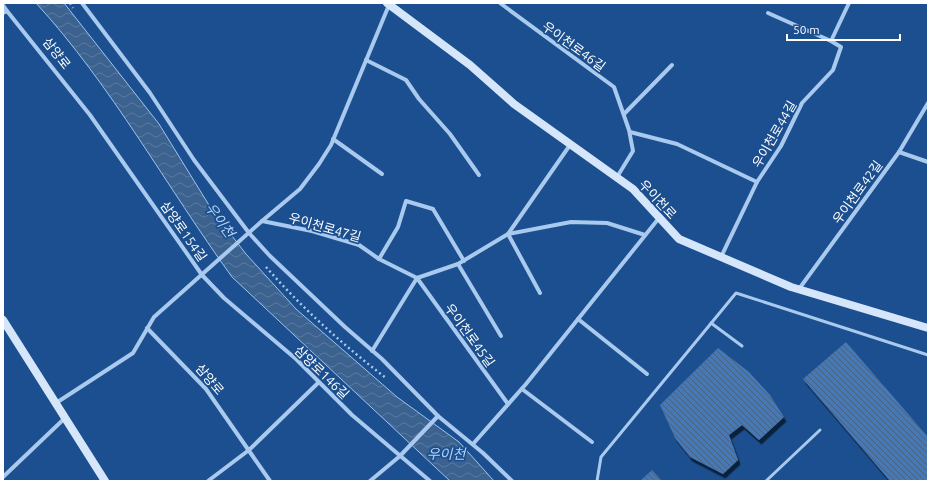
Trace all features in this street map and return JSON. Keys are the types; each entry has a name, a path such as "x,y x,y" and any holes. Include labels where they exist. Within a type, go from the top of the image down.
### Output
{"street":[{"path":"82,3 118,49 194,160 249,233 306,292 372,351 438,416 473,444 512,481"},
{"name":"우이천로46길","path":"500,3 506,5 614,87 630,132 633,151 616,178"},
{"path":"768,13 831,41 849,3"},
{"path":"202,275 300,189 319,164 333,139 389,4"},
{"name":"우이천로","path":"389,4 470,65 514,104 633,189 679,239 799,289 928,328"},
{"name":"삼양로","path":"3,5 5,12 90,115"},
{"name":"우이천로44길","path":"721,257 757,182 781,146 802,103 833,70 841,47 831,41"},
{"path":"366,60 406,80 419,99 450,134 479,175"},
{"path":"624,114 672,65"},
{"name":"우이천로42길","path":"799,289 899,152 928,103"},
{"name":"삼양로154길","path":"56,403 133,353 154,317 202,275 90,115"},
{"name":"우이천로44길","path":"630,132 677,144 713,159 736,173 757,182"},
{"path":"333,139 382,174"},
{"path":"508,234 570,145"},
{"path":"899,152 928,162"},
{"path":"379,259 398,227 406,201 433,209 464,261"},
{"path":"473,444 522,389 659,218"},
{"name":"우이천로47길","path":"262,221 312,231 359,245 379,259 416,278"},
{"path":"372,351 416,278 458,264 508,234 578,222 606,223 645,235"},
{"path":"508,234 540,293"},
{"path":"458,264 501,336"},
{"name":"삼양로146길","path":"202,275 224,298 296,359 352,415 430,481"},
{"name":"우이천로45길","path":"416,278 508,404"},
{"path":"578,319 647,374"},
{"path":"3,320 105,481"},
{"name":"삼양로","path":"147,328 206,390 270,481"},
{"path":"208,481 248,450 319,382"},
{"path":"522,389 592,442"},
{"path":"370,481 400,456 438,416"},
{"path":"3,477 65,418"}],"lane":[{"path":"597,481 601,457 736,293 928,355"},
{"path":"711,323 742,346"},
{"path":"766,481 820,430"}],"water":[{"name":"우이천","path":"36,3 64,3 159,124 212,210 246,254 296,309 397,397 459,442 494,481 450,481 232,277 114,102 64,35"}],"building":[{"path":"846,342 928,437 928,481 890,481 803,379"},
{"path":"718,348 749,372 770,395 784,417 759,440 742,425 729,435 738,460 723,474 690,457 675,438 660,405"},
{"path":"652,470 662,481 640,481"}]}
